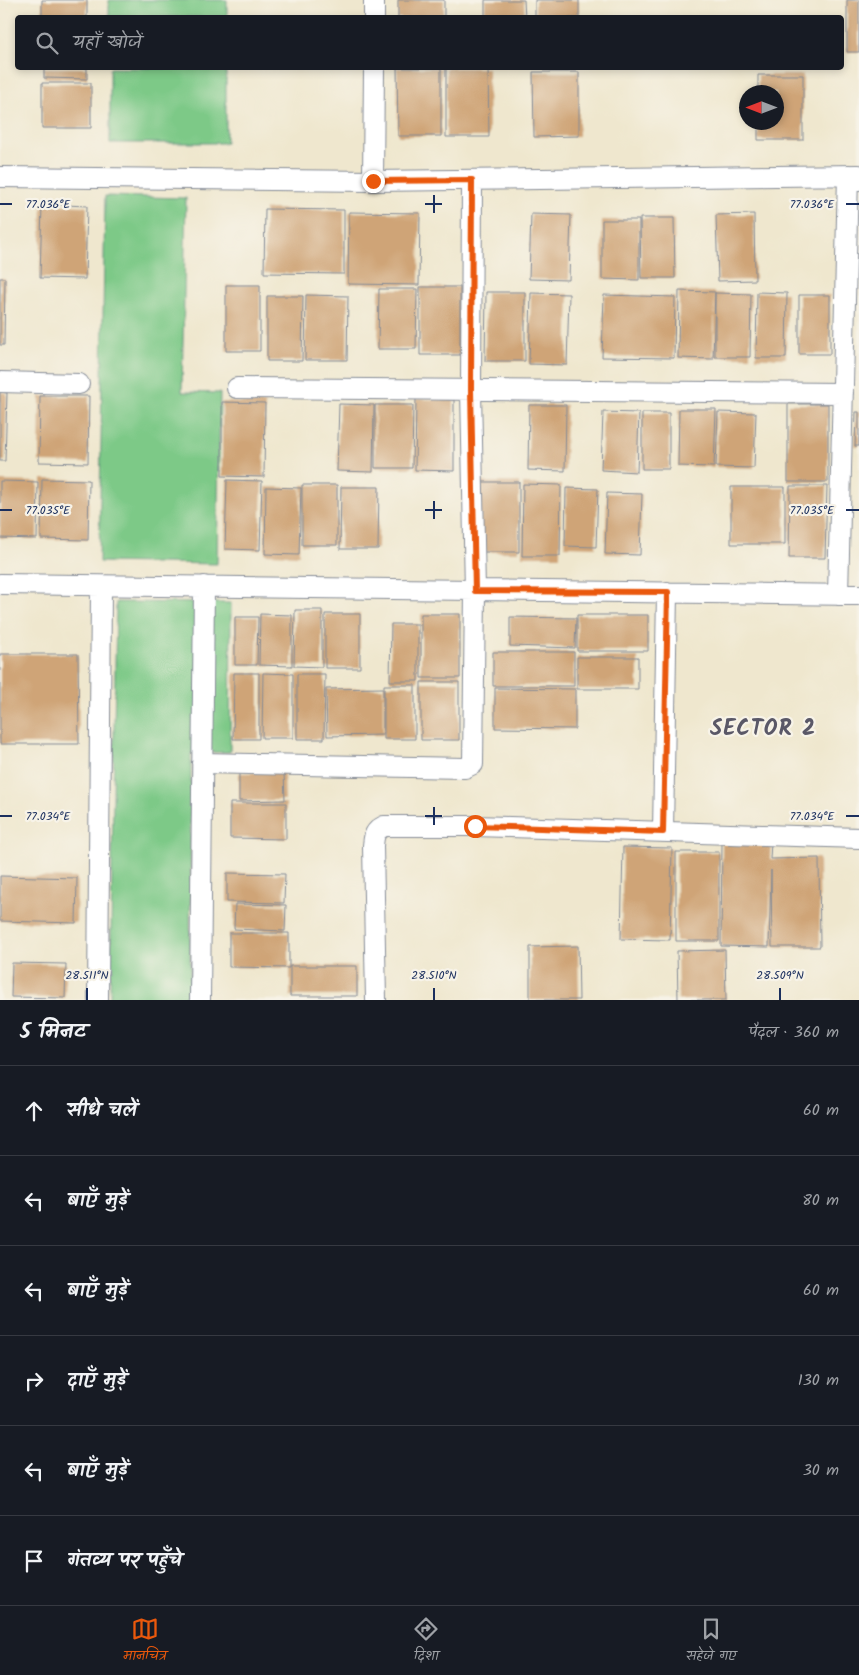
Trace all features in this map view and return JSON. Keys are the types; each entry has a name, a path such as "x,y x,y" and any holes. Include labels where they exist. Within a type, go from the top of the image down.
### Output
{"street":[{"path":"374,0 374,15"},
{"path":"373,181 374,70"},
{"path":"0,177 373,181 855,177 843,393 838,595"},
{"path":"202,763 470,767 474,760 475,591 471,390 472,180"},
{"path":"0,382 78,384"},
{"path":"237,388 843,393"},
{"path":"0,584 859,595"},
{"path":"98,1000 101,586"},
{"path":"200,1000 204,586"},
{"path":"663,832 668,592"},
{"path":"376,1000 373,846 378,829 384,826 475,826 859,838"}],"green space":[{"path":"109,0 227,0 227,15 109,15"},
{"path":"110,70 226,70 226,143 110,143"},
{"path":"105,196 186,198 182,392 220,393 217,564 99,562"},
{"path":"116,602 231,603 230,752 191,753 190,1000 110,1000"}],"building":[{"path":"42,0 87,0 87,15 42,15"},
{"path":"398,0 444,0 444,15 398,15"},
{"path":"485,0 524,0 525,15 485,15"},
{"path":"535,0 579,0 579,15 535,15"},
{"path":"847,0 859,0 859,52 847,52"},
{"path":"44,70 87,70 87,79 44,78"},
{"path":"397,70 441,70 441,136 398,136"},
{"path":"446,70 488,70 489,137 446,137"},
{"path":"533,72 579,72 579,136 534,137"},
{"path":"758,75 803,75 803,140 758,140 758,130 784,130 784,85 758,85"},
{"path":"42,83 91,83 91,128 42,128"},
{"path":"42,204 87,206 85,279 40,278"},
{"path":"265,209 344,210 344,274 264,273"},
{"path":"349,212 420,213 419,285 348,284"},
{"path":"531,214 571,215 569,280 529,279"},
{"path":"754,214 755,280 718,281 716,215"},
{"path":"640,218 674,218 675,278 641,278"},
{"path":"602,220 639,220 639,280 602,279"},
{"path":"0,278 5,278 4,345 0,345"},
{"path":"226,285 260,285 260,351 226,351"},
{"path":"420,287 460,287 460,355 420,355"},
{"path":"379,289 417,289 416,349 378,349"},
{"path":"679,291 715,292 713,359 678,358"},
{"path":"486,292 525,292 525,361 485,361"},
{"path":"757,292 787,293 786,358 756,358"},
{"path":"531,293 569,294 567,365 529,364"},
{"path":"715,293 751,294 750,357 715,357"},
{"path":"306,295 348,296 347,360 305,360"},
{"path":"604,295 675,297 674,358 602,357"},
{"path":"799,295 830,295 830,354 799,354"},
{"path":"267,296 303,296 302,361 267,361"},
{"path":"0,392 7,393 5,461 0,461"},
{"path":"40,396 89,396 88,463 39,462"},
{"path":"416,399 454,400 454,471 415,470"},
{"path":"222,402 265,403 264,477 222,476"},
{"path":"339,404 374,405 373,472 337,471"},
{"path":"788,404 828,404 828,482 788,482"},
{"path":"375,405 413,405 412,468 375,468"},
{"path":"529,405 566,405 565,471 528,470"},
{"path":"679,409 716,409 714,467 678,466"},
{"path":"603,412 639,413 637,472 601,470"},
{"path":"718,412 756,413 754,468 716,467"},
{"path":"856,412 859,412 859,446 855,446"},
{"path":"642,413 669,413 669,469 642,469"},
{"path":"42,479 89,480 88,540 41,539"},
{"path":"227,480 262,481 260,550 225,549"},
{"path":"0,481 38,482 37,539 0,538"},
{"path":"480,482 519,482 519,552 480,552"},
{"path":"523,484 561,485 560,556 522,556"},
{"path":"302,485 337,485 337,545 302,545"},
{"path":"790,486 827,486 825,558 789,558"},
{"path":"266,487 301,488 299,555 265,554"},
{"path":"341,487 379,487 378,549 340,549"},
{"path":"731,487 785,487 785,544 731,544"},
{"path":"566,488 598,489 596,547 565,546"},
{"path":"607,493 642,494 640,555 605,554"},
{"path":"295,610 322,610 322,667 294,666"},
{"path":"260,614 292,615 292,666 259,665"},
{"path":"325,614 360,614 360,668 325,668"},
{"path":"421,614 460,614 460,678 421,678"},
{"path":"577,615 648,615 648,651 577,651"},
{"path":"235,617 258,617 257,665 235,665"},
{"path":"510,617 576,618 575,648 510,646"},
{"path":"391,624 418,624 418,681 390,681"},
{"path":"493,652 574,652 574,686 493,686"},
{"path":"0,654 78,654 79,744 0,744"},
{"path":"577,657 638,657 638,689 577,689"},
{"path":"234,673 259,673 259,739 233,739"},
{"path":"263,673 293,674 293,738 262,738"},
{"path":"297,674 325,674 324,739 297,739"},
{"path":"421,682 459,682 459,740 421,740"},
{"path":"384,685 415,685 415,739 384,739"},
{"path":"383,688 383,735 327,736 326,689"},
{"path":"495,688 575,689 575,729 495,728"},
{"path":"284,772 285,800 239,801 239,773"},
{"path":"230,803 286,803 286,839 230,838"},
{"path":"722,842 771,842 770,859 819,858 820,947 772,947 771,870 769,947 721,946"},
{"path":"623,847 672,848 670,940 621,939"},
{"path":"676,852 719,852 719,941 676,941"},
{"path":"227,873 285,874 284,903 227,902"},
{"path":"0,876 77,878 76,923 0,921"},
{"path":"235,904 286,905 285,931 234,929"},
{"path":"229,933 289,933 289,968 229,967"},
{"path":"578,946 579,1000 530,1000 530,947"},
{"path":"725,950 726,1000 678,1000 677,951"},
{"path":"12,963 66,964 65,998 11,997"},
{"path":"290,966 357,966 357,996 290,996"}],"district":[{"name":"SECTOR 2","path":"763,729"}],"route":[{"path":"373,181 472,180 471,390 475,591 668,592 663,832 475,826"}]}
